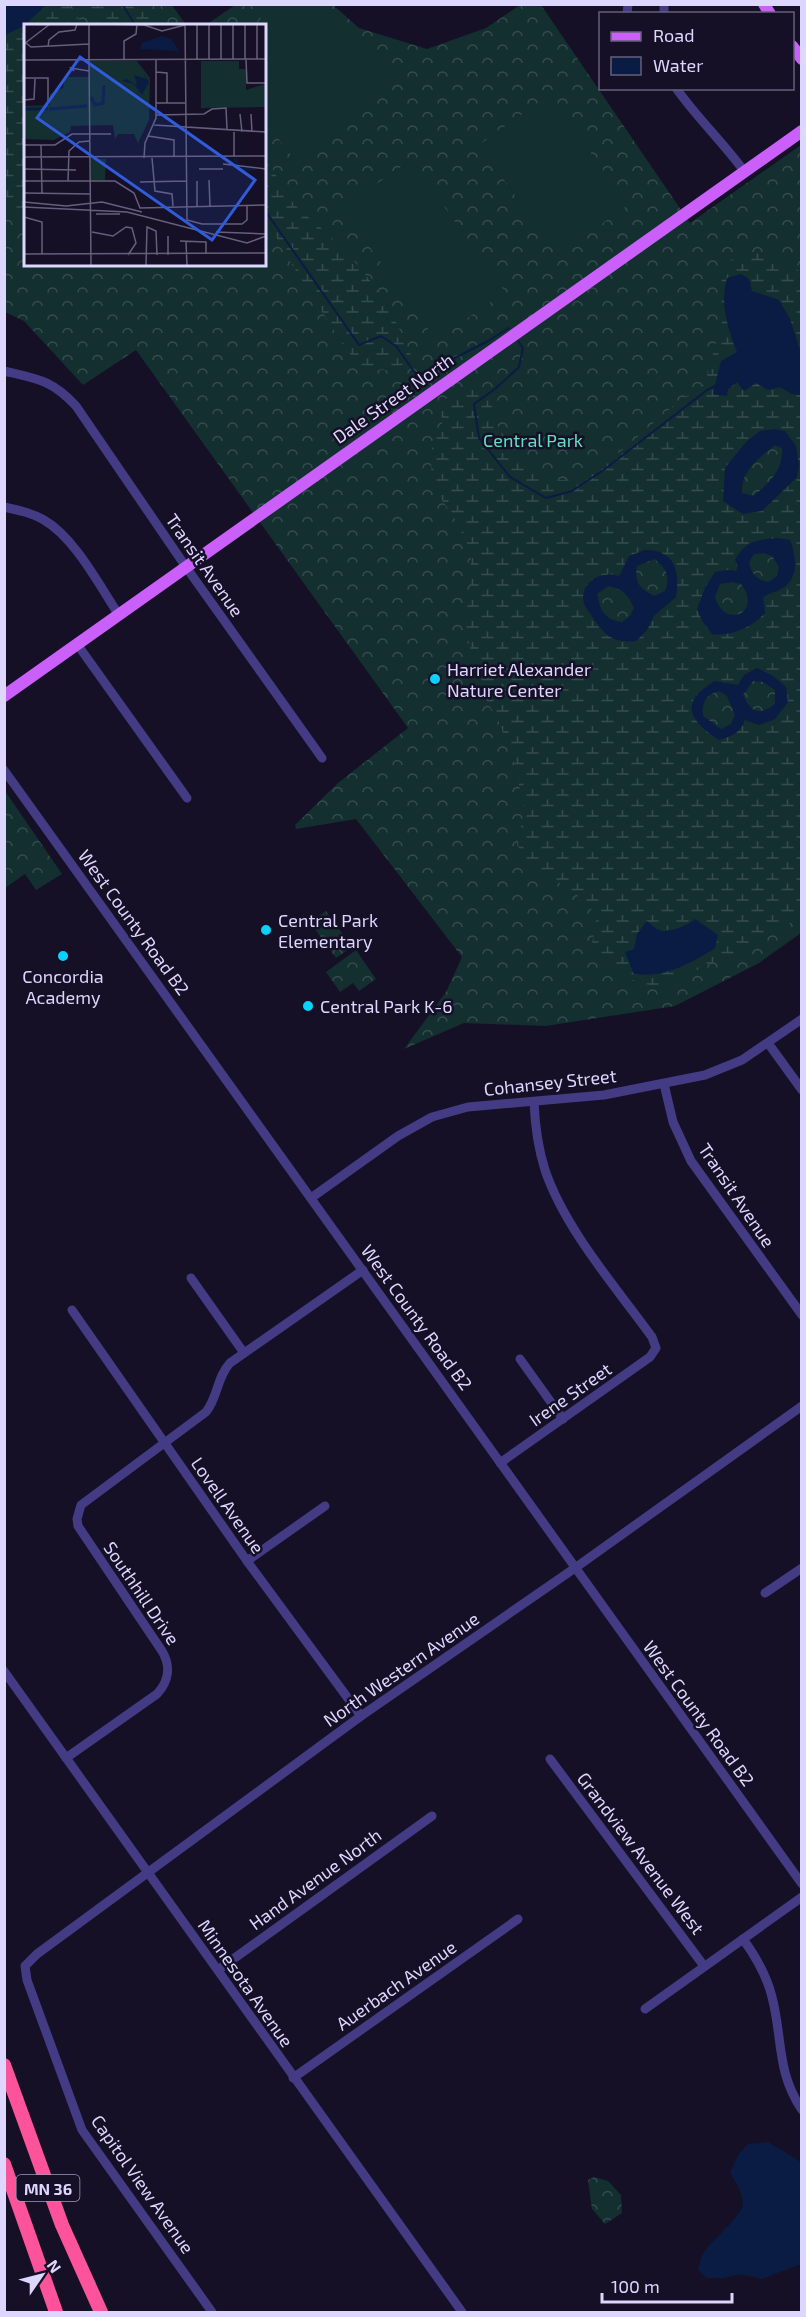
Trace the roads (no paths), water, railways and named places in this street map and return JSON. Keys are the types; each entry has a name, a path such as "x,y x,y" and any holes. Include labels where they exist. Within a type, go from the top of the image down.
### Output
{"highway":[{"name":"MN 36","path":"4,2065 62,2225 101,2311"},
{"name":"MN 36","path":"4,2164 29,2232 66,2313"},
{"path":"29,2232 56,2313"}],"main road":[{"name":"Dale Street North","path":"4,696 801,131"}],"street":[{"path":"677,90 694,113 724,143 744,171"},
{"name":"Transit Avenue","path":"4,371 45,381 62,390 76,406 186,567 322,758"},
{"path":"4,507 33,515 57,529 73,547 118,615"},
{"path":"77,644 187,798"},
{"name":"West County Road B2","path":"4,770 801,1884"},
{"name":"Cohansey Street","path":"310,1198 398,1136 432,1117 468,1107 604,1095 664,1084 725,1068 768,1043 801,1019"},
{"path":"768,1043 801,1090"},
{"name":"Transit Avenue","path":"664,1084 673,1122 691,1161 801,1315"},
{"name":"Irene Street","path":"500,1463 650,1357 656,1348 652,1337 576,1231 558,1201 544,1168 534,1102"},
{"path":"165,1443 206,1412 224,1369 363,1270"},
{"path":"191,1278 244,1353"},
{"name":"Lovell Avenue","path":"72,1310 247,1561 361,1716"},
{"path":"520,1359 563,1419"},
{"name":"North Western Avenue","path":"25,1966 37,1954 147,1872 361,1716 575,1568 801,1406"},
{"name":"Southhill Drive","path":"66,1758 155,1695 166,1681 168,1665 166,1657 81,1532 77,1519 78,1511 85,1500 165,1443"},
{"path":"247,1561 325,1506"},
{"path":"765,1593 801,1568"},
{"name":"Minnesota Avenue","path":"4,1671 462,2313"},
{"name":"Grandview Avenue West","path":"550,1759 704,1966"},
{"name":"Hand Avenue North","path":"218,1970 432,1816"},
{"path":"645,2009 801,1897"},
{"name":"Auerbach Avenue","path":"293,2078 518,1919"},
{"path":"743,1939 766,1979 775,2012 781,2061 786,2079 801,2110"},
{"name":"Capitol View Avenue","path":"25,1966 27,1980 82,2130 212,2313"}],"water":[{"path":"5,4 46,4 24,26 5,35"},
{"path":"741,274 749,279 752,291 779,300 790,319 801,353 801,395 792,394 780,387 768,390 756,383 744,391 737,382 728,389 727,396 713,394 721,361 737,352 728,324 724,297 727,278"},
{"path":"774,429 785,431 796,446 799,465 797,477 762,511 743,514 723,501 725,468 746,442 760,431","holes":["775,445 782,448 781,463 770,481 753,496 742,493 744,478 752,466"]},
{"path":"777,538 790,540 795,560 791,580 781,589 763,597 765,613 754,623 734,632 712,634 697,609 705,588 715,572 736,571 738,566 735,560 747,545","holes":["764,553 772,556 779,567 777,576 769,582 755,576 749,562 754,554","732,582 741,584 747,594 748,603 745,610 733,615 726,613 715,597 720,584"]},
{"path":"645,550 655,551 669,558 676,571 677,588 676,597 654,616 647,630 636,641 621,641 606,634 586,608 583,598 587,585 592,580 604,575 619,576 629,556","holes":["654,559 662,565 668,581 665,591 654,596 639,584 636,577 637,566","608,586 624,593 634,608 630,616 622,622 607,616 600,605 597,594"]},
{"path":"757,668 773,676 786,687 788,702 775,719 759,725 745,720 735,733 719,740 700,725 692,711 692,704 696,696 715,681 738,685 744,675","holes":["753,681 763,682 775,690 775,704 760,711 752,709 743,695","719,691 727,696 735,715 731,724 721,729 703,716 705,700"]},
{"path":"695,919 718,935 715,948 666,972 634,974 625,952 634,949 637,934 647,921 657,929 668,931"},
{"path":"768,2142 801,2162 801,2264 762,2279 739,2274 724,2278 706,2278 698,2269 702,2255 742,2208 741,2195 730,2173 738,2155 748,2144"}],"waterway":[{"path":"122,4 135,24"},
{"path":"266,212 359,345 381,336 396,346 415,373 422,373"},
{"path":"427,372 509,328"},
{"path":"518,341 523,348 519,367 474,404 479,438 510,477 546,498 572,491 605,469 707,390 717,385"}],"place":[{"name":"Harriet Alexander Nature Center","path":"435,679"},
{"name":"Central Park Elementary","path":"266,930"},
{"name":"Concordia Academy","path":"63,956"},
{"name":"Central Park K-6","path":"308,1006"}],"park label":[{"name":"Central Park","path":"533,440"}]}
